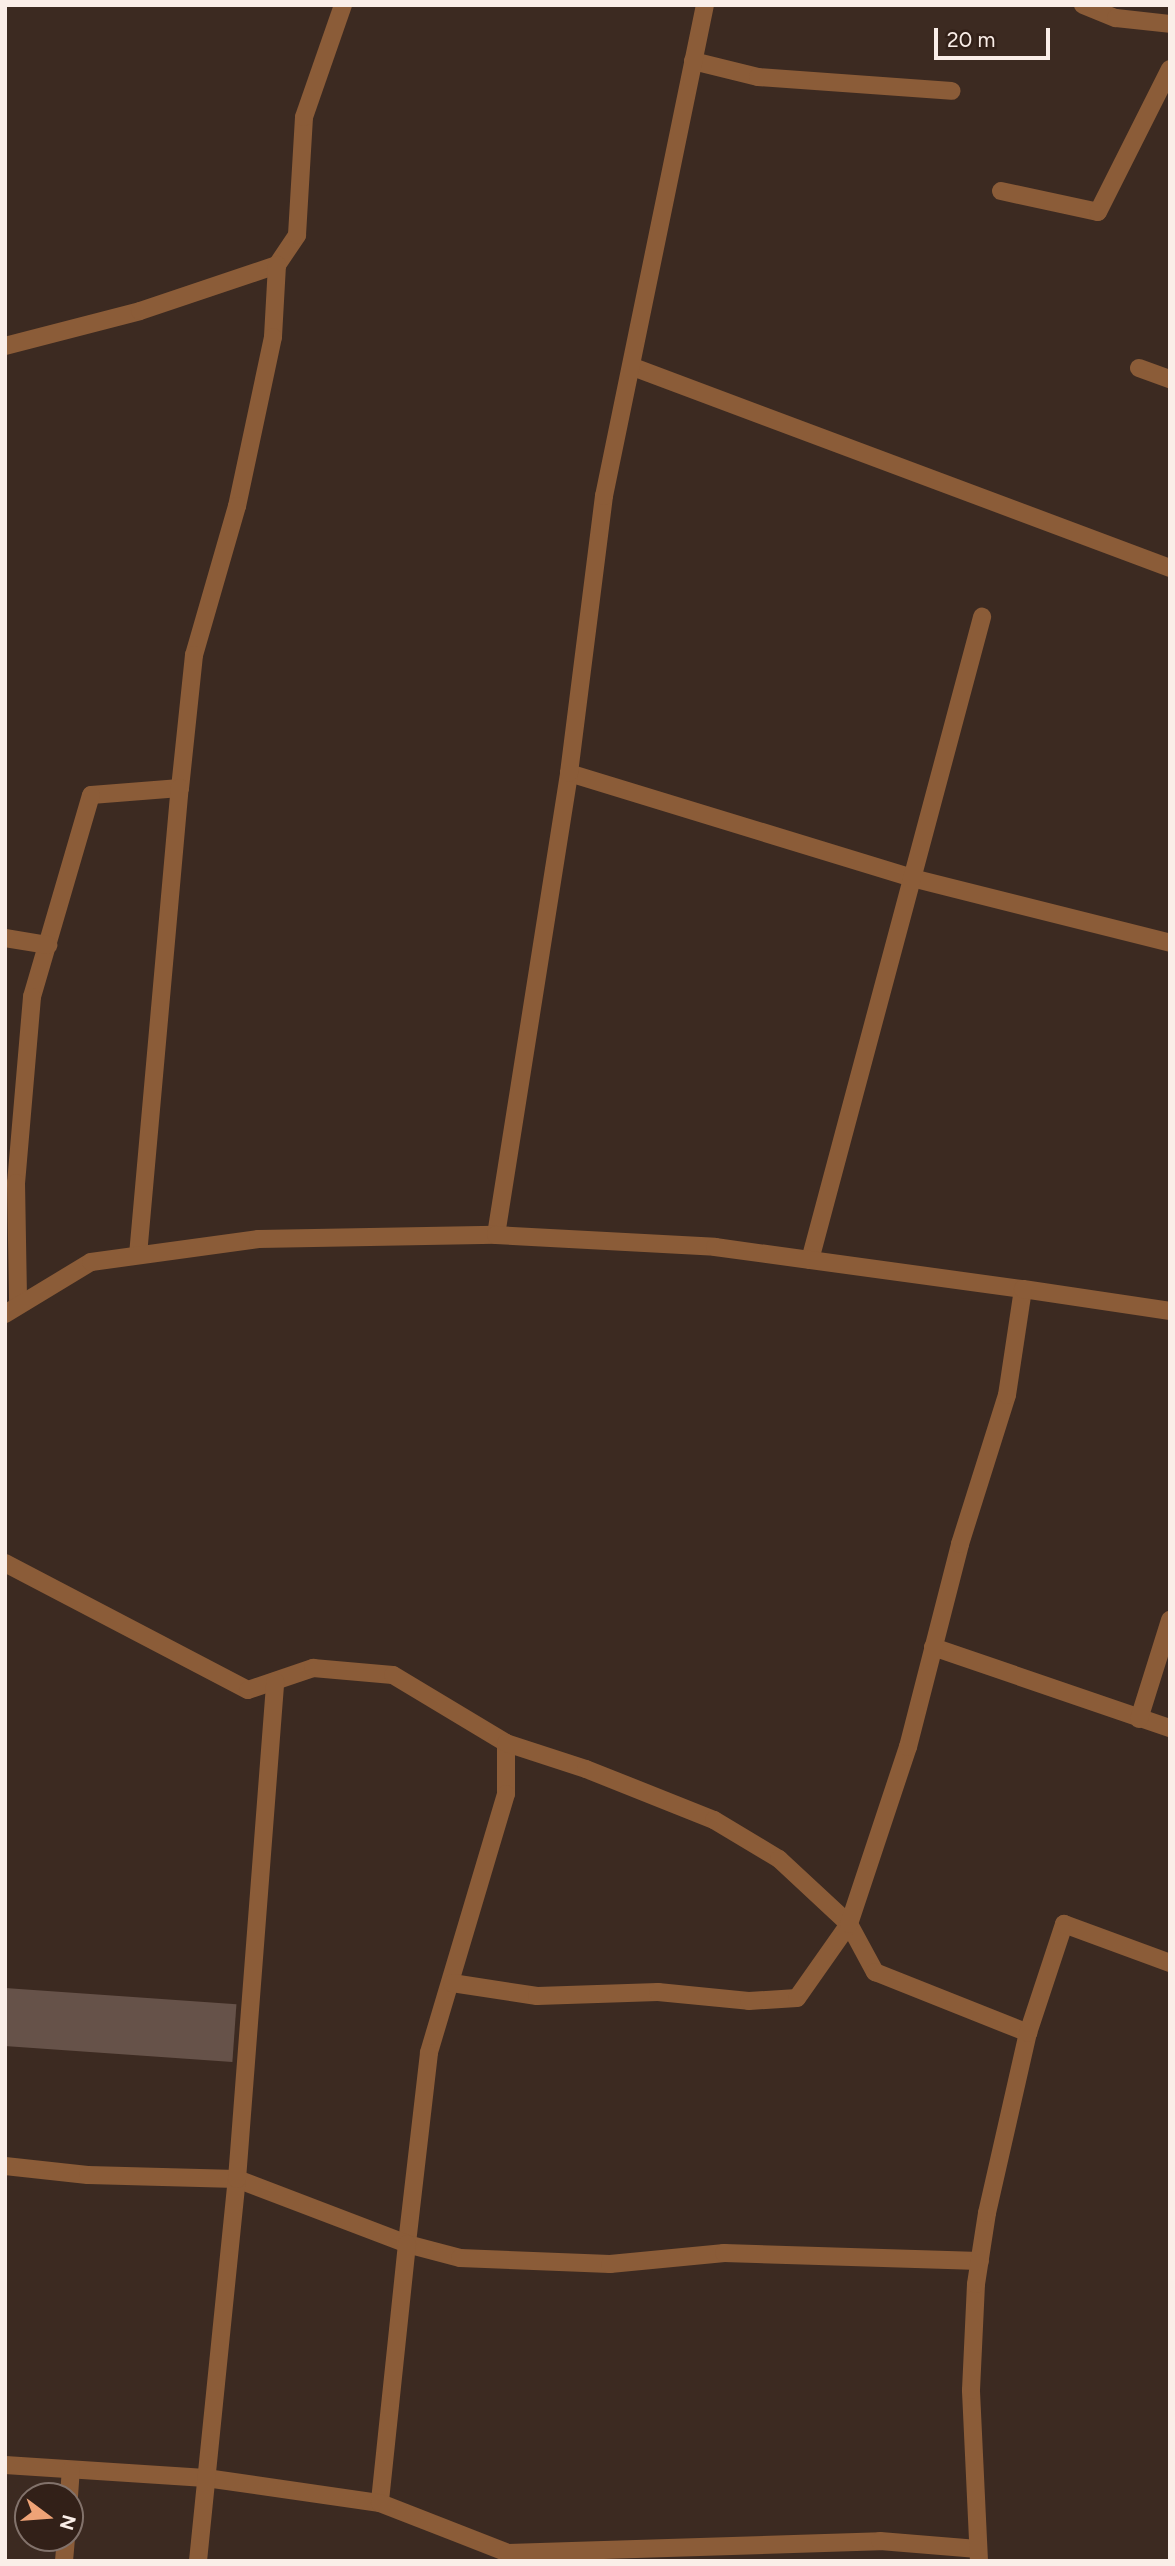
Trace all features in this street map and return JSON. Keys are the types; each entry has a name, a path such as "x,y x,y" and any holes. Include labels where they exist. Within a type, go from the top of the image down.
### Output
{"street":[{"path":"138,1255 194,655 237,506 273,337 277,265 297,235 304,117 343,5"},
{"path":"496,1235 569,773 604,496 633,367 705,5"},
{"path":"1083,5 1116,18 1161,24"},
{"path":"693,61 758,77 951,92"},
{"path":"1001,191 1098,212 1170,69"},
{"path":"5,346 140,311 277,265"},
{"path":"633,367 1170,568"},
{"path":"1139,368 1170,379"},
{"path":"810,1261 916,879 982,617"},
{"path":"569,773 916,879 1170,943"},
{"path":"12,1308 17,1170 32,997 90,795 180,788"},
{"path":"5,938 48,945"},
{"path":"12,1308 91,1262 258,1239 496,1235 715,1247 1170,1311"},
{"path":"452,1983 537,1996 658,1992 749,2001 797,1998 849,1924 908,1747 960,1544 1007,1395 1023,1289"},
{"path":"5,1563 248,1690 313,1668 393,1675 506,1742 586,1769 714,1820 779,1859 849,1924 875,1972 1028,2033"},
{"path":"1139,1719 1170,1620"},
{"path":"933,1647 1170,1728"},
{"path":"198,2561 237,2179 275,1681"},
{"path":"380,2503 429,2053 506,1794 506,1742"},
{"path":"5,2465 206,2478 380,2503 508,2553 880,2541 979,2555 971,2390 980,2261 1028,2033 1064,1924 1170,1963"},
{"path":"5,2166 88,2175 237,2179 407,2244 460,2258 610,2264 724,2253 980,2261"},
{"path":"70,2482 71,2470"}],"building":[{"path":"5,1988 236,2004 232,2062 5,2046"}]}
